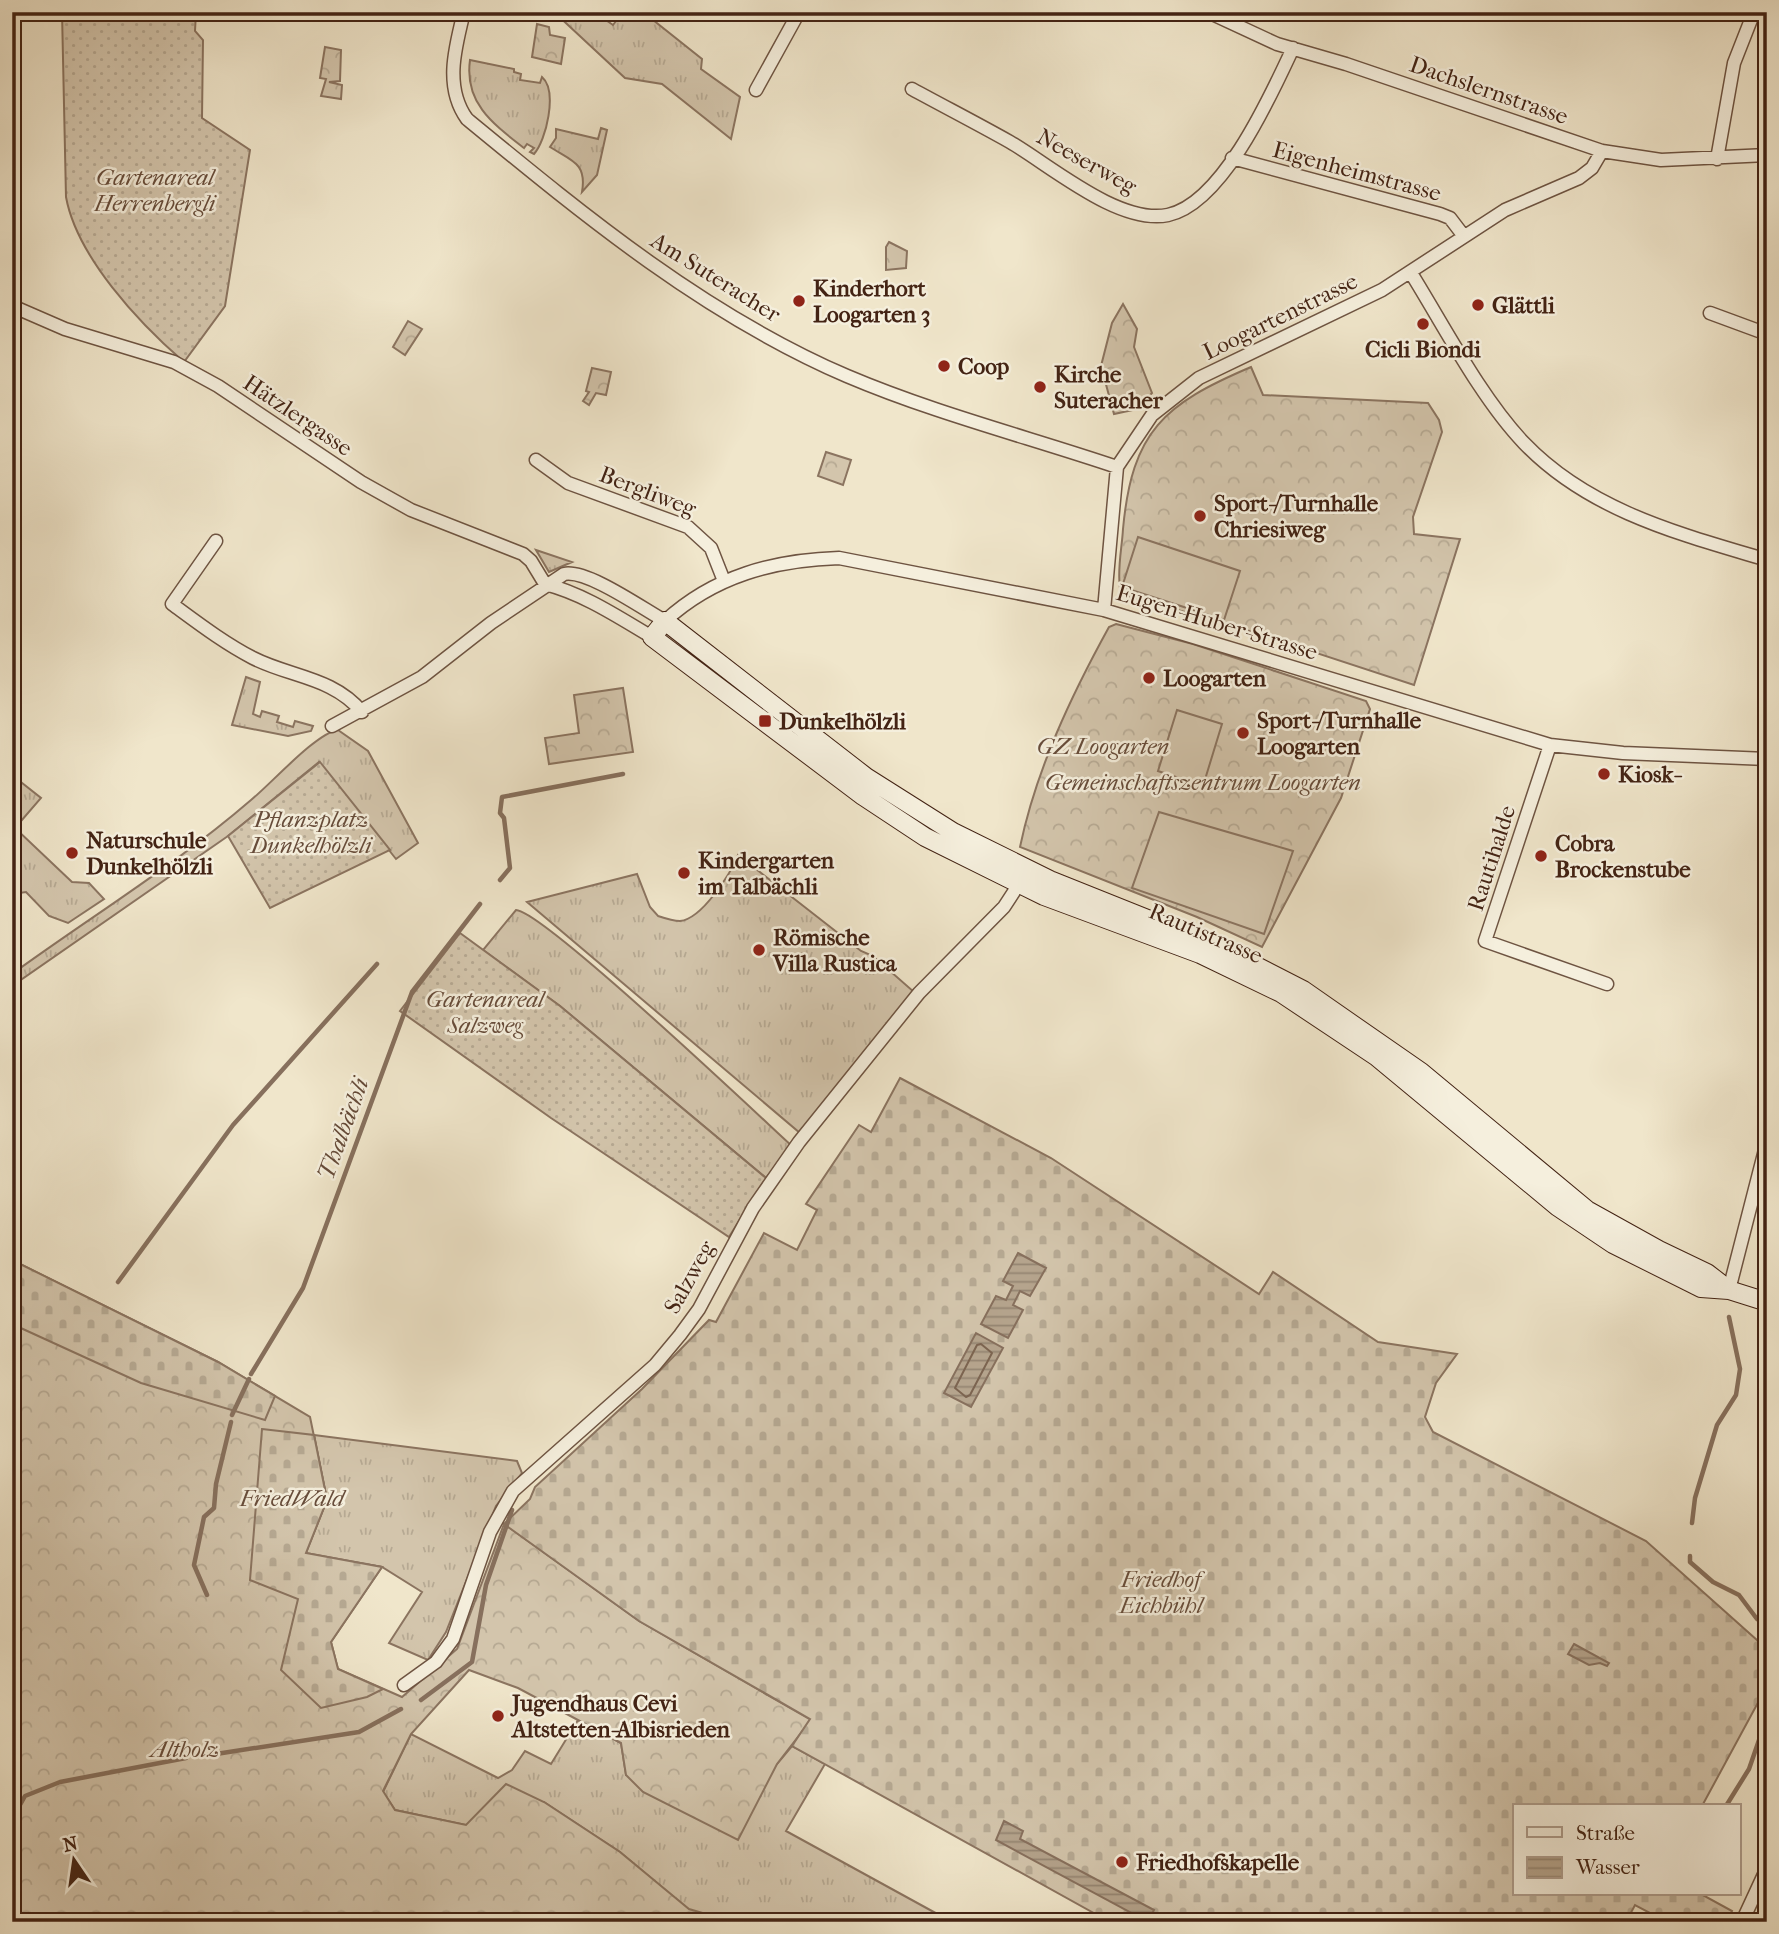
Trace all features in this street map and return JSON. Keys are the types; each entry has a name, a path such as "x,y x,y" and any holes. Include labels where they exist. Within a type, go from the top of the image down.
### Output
{"street":[{"name":"Am Suteracher","path":"464,12 454,62 453,89 454,99 467,119 682,286 769,337 847,376 1117,467"},
{"path":"756,90 799,12"},
{"name":"Dachslernstrasse","path":"1208,12 1247,32 1602,151 1661,160 1767,155"},
{"path":"1717,159 1734,63 1754,12"},
{"name":"Neeserweg","path":"912,89 1011,142 1094,195 1144,215 1170,214 1202,195 1232,158 1269,98 1293,48"},
{"name":"Loogartenstrasse","path":"1104,610 1117,467 1152,415 1199,378 1332,317 1411,273 1505,210 1579,177 1592,168 1602,151"},
{"name":"Eigenheimstrasse","path":"1232,158 1440,214 1450,218 1463,236"},
{"path":"1411,273 1500,414 1524,443 1576,486 1662,528 1767,561"},
{"name":"Hätzlergasse","path":"12,306 65,329 174,362 218,386 361,482 411,510 523,554 533,563 545,584"},
{"path":"1710,313 1767,334"},
{"name":"Bergliweg","path":"536,460 568,483 688,527 700,535 711,548 723,581"},
{"path":"216,541 172,604 245,654 332,686 353,701 362,712"},
{"name":"Eugen-Huber-Strasse","path":"665,621 693,597 723,581 795,559 839,558 1104,610 1550,746 1623,753 1767,759"},
{"path":"332,726 362,712 433,670 545,584 564,574 576,573 665,621 652,637 564,589 545,584"},
{"name":"Rautistrasse","path":"665,621 896,797 1022,876"},
{"name":"Rautistrasse","path":"652,637 873,803 925,837 1022,876 1200,954 1281,993 1377,1056 1558,1207 1613,1244 1702,1288 1729,1290 1767,1302"},
{"name":"Rautihalde","path":"1550,746 1485,941 1607,984"},
{"name":"Salzweg","path":"404,1685 436,1662 453,1639 490,1532 513,1491 655,1365 680,1335 699,1309 754,1206 799,1142 919,993 1004,907 1022,876"},
{"path":"1729,1290 1767,1142"},
{"path":"1742,1922 1767,1868"}],"green space":[{"name":"Gartenareal Herrenbergli","path":"62,12 196,12 195,31 203,40 202,118 250,150 225,306 184,362 148,328 112,287 96,265 72,220 66,197"},
{"path":"554,12 594,12 613,25 623,12 643,12 702,59 701,69 740,97 731,139 662,84 625,78"},
{"path":"537,24 549,27 550,35 565,38 561,64 532,57"},
{"path":"325,47 341,50 340,81 329,82 342,85 341,99 321,96 326,79 320,78"},
{"path":"470,60 514,69 514,72 521,74 520,80 540,83 542,77 547,84 550,104 546,128 534,154 530,152 534,148 527,144 524,148 483,111 472,89"},
{"path":"601,128 607,130 597,175 582,192 580,169 550,147 556,138 556,129 598,139"},
{"path":"889,242 907,251 906,268 886,270 886,247"},
{"path":"1123,304 1137,329 1134,347 1152,393 1137,409 1114,414 1101,366 1112,323"},
{"path":"408,321 422,329 405,355 393,347"},
{"path":"1251,367 1263,395 1428,403 1439,420 1442,432 1413,517 1414,534 1460,539 1414,685 1225,623 1130,597 1120,588 1119,566 1128,495 1145,444 1158,425 1175,409 1196,394"},
{"path":"592,368 611,372 606,395 596,393 589,405 583,401 589,392 586,391"},
{"path":"826,452 851,460 843,485 818,476"},
{"path":"1138,537 1240,571 1224,620 1122,587"},
{"path":"536,550 572,562 549,572"},
{"name":"Gemeinschaftszentrum Loogarten","path":"1116,624 1193,644 1366,701 1370,709 1341,798 1262,947 1197,917 1020,847 1035,790 1056,734 1109,627"},
{"path":"246,677 260,682 253,714 260,717 262,711 279,716 277,722 293,727 295,721 313,726 311,731 288,736 232,725"},
{"path":"623,688 633,752 549,764 545,738 579,733 574,695"},
{"path":"1177,710 1222,724 1203,786 1158,771"},
{"path":"338,730 368,751 418,843 396,859 319,762 228,836 12,986 12,974 194,846 251,800 306,749"},
{"name":"Pflanzplatz Dunkelhölzli","path":"320,762 390,850 270,908 228,836"},
{"path":"12,775 41,798 15,828 72,882 89,883 104,899 68,923 49,916 26,892 12,894"},
{"path":"1159,812 1293,851 1264,934 1132,888"},
{"path":"738,855 861,951 873,956 914,992 800,1133 527,902 637,874 650,907 658,916 680,921 689,918 706,904 729,873"},
{"path":"516,910 534,919 606,977 792,1146 766,1178 560,1006 483,950"},
{"name":"Gartenareal Salzweg","path":"460,933 560,1006 766,1178 729,1237 551,1118 400,1011"},
{"name":"Friedhof Eichbühl","path":"900,1078 1051,1158 1259,1294 1273,1272 1378,1342 1457,1354 1436,1383 1425,1417 1433,1432 1646,1541 1767,1649 1767,1686 1703,1804 1513,1804 1513,1896 1705,1896 1732,1911 1727,1922 1667,1922 1635,1905 1626,1922 1110,1922 792,1746 810,1719 639,1621 504,1524 530,1499 535,1487 642,1389 709,1320 716,1322 764,1233 797,1250 817,1210 806,1204 859,1125 871,1132"},
{"name":"Altholz","path":"12,1260 218,1362 310,1417 327,1500 306,1553 382,1567 331,1642 338,1669 402,1697 457,1649 504,1524 639,1621 811,1720 777,1764 738,1840 643,1792 626,1775 621,1743 518,1688 469,1670 411,1734 383,1791 395,1810 466,1825 506,1784 544,1802 620,1852 689,1909 733,1922 12,1922"},
{"name":"FriedWald","path":"12,1260 218,1362 275,1396 265,1420 141,1383 12,1324"},
{"name":"FriedWald","path":"262,1429 314,1435 327,1500 306,1553 382,1567 331,1642 338,1669 383,1689 367,1697 321,1708 281,1670 298,1599 250,1580"},
{"path":"314,1435 517,1461 522,1473 496,1506 446,1632 428,1660 389,1643 422,1592 382,1567 305,1554 327,1500"},
{"path":"578,1720 621,1743 626,1775 777,1764 792,1746 825,1764 786,1831 952,1922 733,1922 689,1910 620,1852 544,1802 466,1825 395,1810 383,1792 411,1734 498,1778 512,1770 525,1751 551,1764"}],"water":[{"path":"1018,1253 1046,1268 1030,1296 1020,1291 1013,1305 1023,1310 1008,1338 981,1324 996,1296 1006,1300 1013,1286 1003,1281"},
{"path":"976,1333 1003,1348 971,1407 944,1393"},
{"path":"1574,1644 1609,1663 1607,1666 1600,1663 1589,1665 1568,1654"},
{"path":"1004,1821 1023,1831 1020,1839 1154,1910 1148,1922 996,1840"}],"waterway":[{"name":"Thalbächli","path":"500,880 510,868 504,818 500,813 502,797 623,774"},
{"name":"Thalbächli","path":"251,1374 303,1288 412,992 480,904"},
{"name":"Thalbächli","path":"118,1282 233,1125 377,964"},
{"path":"1692,1523 1695,1498 1717,1425 1736,1395 1740,1369 1729,1317"},
{"path":"232,1415 249,1379"},
{"path":"207,1595 194,1565 204,1517 214,1508 216,1484 231,1422"},
{"path":"421,1700 472,1662 486,1585 512,1510"},
{"path":"1690,1556 1690,1562 1713,1582 1739,1595 1757,1619"},
{"path":"216,1754 359,1732 401,1709"},
{"path":"1727,1804 1749,1769 1767,1717"},
{"path":"12,1819 25,1796 60,1782 186,1758"}],"place":[{"name":"Kinderhort Loogarten 3","path":"799,301"},
{"name":"Glättli","path":"1478,305"},
{"name":"Cicli Biondi","path":"1423,324"},
{"name":"Coop","path":"944,366"},
{"name":"Kirche Suteracher","path":"1040,387"},
{"name":"Sport-/Turnhalle Chriesiweg","path":"1200,516"},
{"name":"Loogarten","path":"1149,678"},
{"name":"Dunkelhölzli","path":"765,721"},
{"name":"Sport-/Turnhalle Loogarten","path":"1243,733"},
{"name":"Kiosk-","path":"1604,774"},
{"name":"Naturschule Dunkelhölzli","path":"72,853"},
{"name":"Cobra Brockenstube","path":"1541,856"},
{"name":"Kindergarten im Talbächli","path":"684,873"},
{"name":"Römische Villa Rustica","path":"759,950"},
{"name":"Jugendhaus Cevi Altstetten-Albisrieden","path":"498,1716"},
{"name":"Friedhofskapelle","path":"1122,1862"}],"park label":[{"name":"GZ Loogarten","path":"1103,746"}]}
